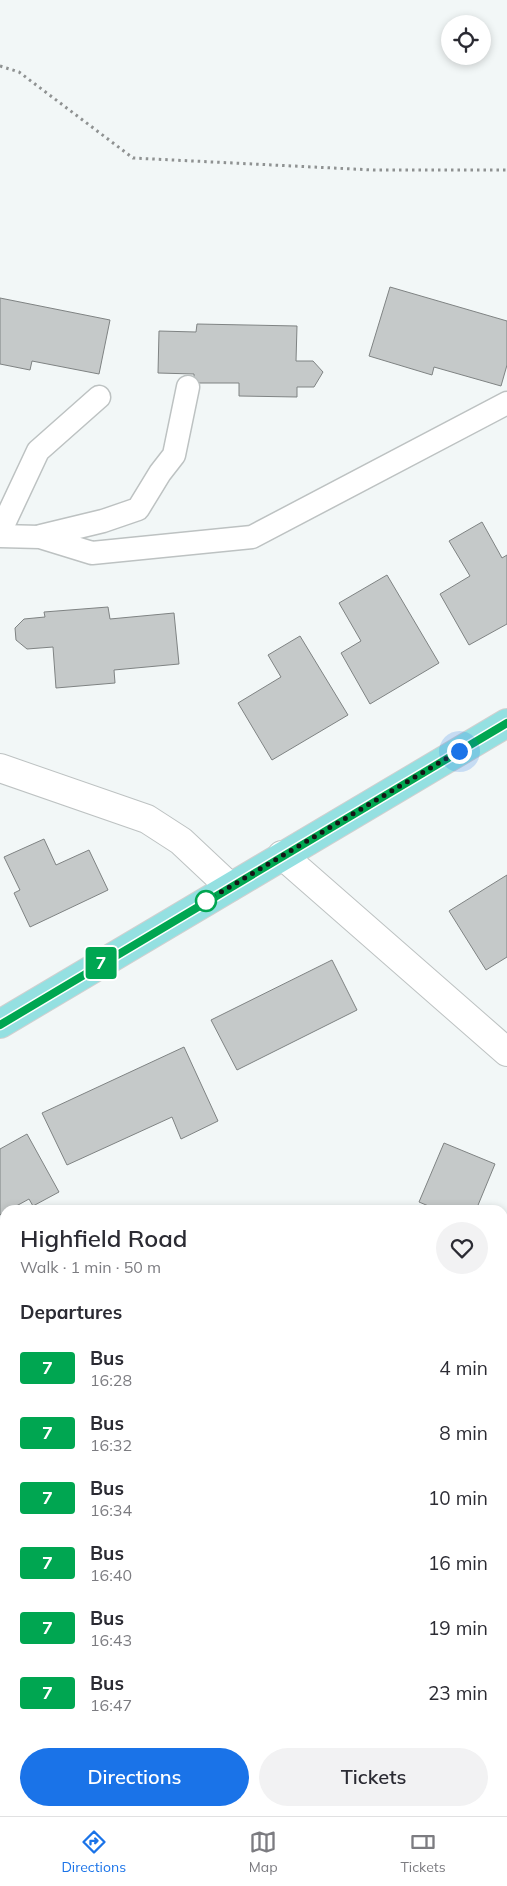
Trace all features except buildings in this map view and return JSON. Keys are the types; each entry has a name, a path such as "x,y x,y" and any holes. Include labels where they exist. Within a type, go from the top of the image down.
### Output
{"main road":[{"path":"0,1024 507,723"}],"street":[{"path":"0,768 147,819 181,841 230,887"},
{"path":"282,855 507,1052"}],"lane":[{"path":"40,537 103,521 138,509 160,473 174,455 188,387"},
{"path":"0,532 38,451 99,397"},
{"path":"0,536 40,537 92,553 252,537 507,403"}],"path":[{"path":"0,66 19,72 133,158 374,170 507,170"}],"bus line":[{"name":"7","path":"0,1025 269,863 507,723"}],"route":[{"path":"206,901 459,751"}]}
